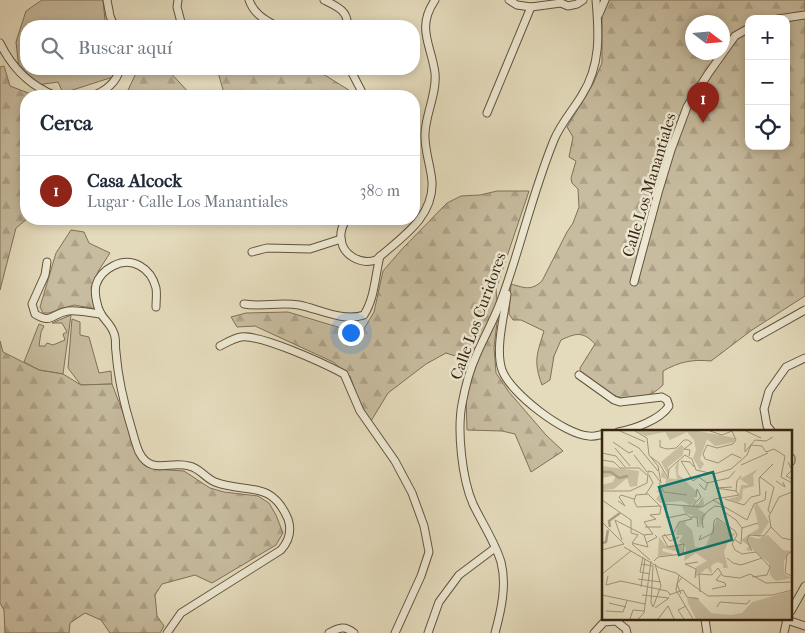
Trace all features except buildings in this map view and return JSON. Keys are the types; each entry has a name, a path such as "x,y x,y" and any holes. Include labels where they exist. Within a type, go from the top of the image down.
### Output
{"street":[{"path":"107,0 112,20"},
{"path":"178,0 177,7 180,20"},
{"path":"249,0 252,8 266,20"},
{"path":"324,0 344,12 348,20"},
{"path":"420,218 430,201 432,183 426,153 425,132 426,120 436,80 424,30 426,18 435,0"},
{"path":"510,0 517,5 532,7 562,1 568,6 584,0"},
{"name":"Calle Los Curidores","path":"495,633 502,596 503,577 501,562 472,502 464,471 461,441 462,406 475,358 497,312 509,279 536,189 555,138 592,76 598,56 596,0"},
{"path":"597,17 605,0"},
{"path":"487,113 532,7"},
{"path":"790,17 805,14"},
{"name":"Calle Los Manantiales","path":"634,282 671,150 687,107 736,36 745,30"},
{"path":"0,43 20,73"},
{"path":"22,75 43,90"},
{"path":"105,90 118,75"},
{"path":"353,75 361,90"},
{"path":"344,225 341,239 344,248 353,258 370,262 415,225"},
{"path":"252,252 267,248 310,249 341,239"},
{"path":"244,304 256,306 290,304 344,317 364,316 374,292 380,255"},
{"path":"47,262 45,275 32,304 35,314 44,320 66,311 101,314"},
{"path":"156,307 156,289 151,277 144,268 135,263 120,262 103,271 96,284 96,300 101,314 110,324 115,337 122,398 139,452 146,462 151,465 187,465 199,470 213,481 268,493 276,500 286,515 290,526 288,542 281,550 180,613 167,633"},
{"path":"509,279 499,353 502,371 514,389 564,428 588,436 602,434"},
{"path":"757,337 805,310"},
{"path":"220,346 241,337 256,338 322,363 344,374 360,411 395,461 412,493 424,526 429,552 421,576 395,633"},
{"path":"770,430 767,426 764,409 769,391 786,367 805,358"},
{"path":"579,375 614,400 620,402 662,397 667,400 669,406 665,412 629,430"},
{"path":"428,633 439,602 459,575 495,548"},
{"path":"792,609 805,586"},
{"path":"705,620 707,633"},
{"path":"784,633 787,620 805,626"},
{"path":"594,633 604,622 616,621 626,629 627,633"},
{"path":"328,633 341,628 346,628 354,633"}],"green space":[{"path":"42,0 103,0 105,20 23,20 26,11"},
{"path":"607,0 805,0 805,296 752,330 711,361 698,360 686,362 663,371 663,385 642,398 622,398 581,377 580,368 595,344 587,337 579,334 561,340 554,356 550,380 542,385 537,358 544,331 521,320 513,320 509,314 511,284 528,288 542,281 573,223 579,207 578,189 572,183 571,178 576,161 569,157 573,137 567,127 593,84 602,63 602,16"},
{"path":"20,30 20,70 19,69 16,42"},
{"path":"4,66 10,86 20,90 20,225 16,228 0,290 0,67"},
{"path":"26,75 112,75 113,77 72,90 62,90 58,82 37,85"},
{"path":"135,75 173,75 186,90 128,90"},
{"path":"219,75 325,75 349,90 223,90"},
{"path":"497,191 529,191 496,289 498,314 494,347 496,373 509,392 546,435 563,451 531,472 515,434 502,431 467,430 466,396 470,376 462,358 446,353 426,364 388,393 368,426 350,376 333,362 255,326 237,327 231,317 246,313 288,312 361,334 374,312 383,271 403,248 447,203 461,196 480,195"},
{"path":"71,230 84,232 89,243 110,253 99,270 91,288 96,309 74,305 43,313 40,307 56,253"},
{"path":"71,315 63,374 39,370 24,362 39,324 44,326 39,346 45,346 47,343 53,345 65,340 63,334 67,332 62,323 52,323"},
{"path":"72,319 80,322 80,335 89,337 99,373 111,371 112,384 81,385 68,368"},
{"path":"0,341 3,352 39,370 63,374 81,385 112,384 139,455 153,469 184,471 210,488 224,492 258,496 269,503 283,533 276,545 212,583 195,575 162,584 155,595 157,616 164,626 160,633 110,633 101,620 85,613 70,623 69,633 5,633 4,610 0,603"}],"place":[{"name":"Casa Alcock","path":"703,123"}]}
